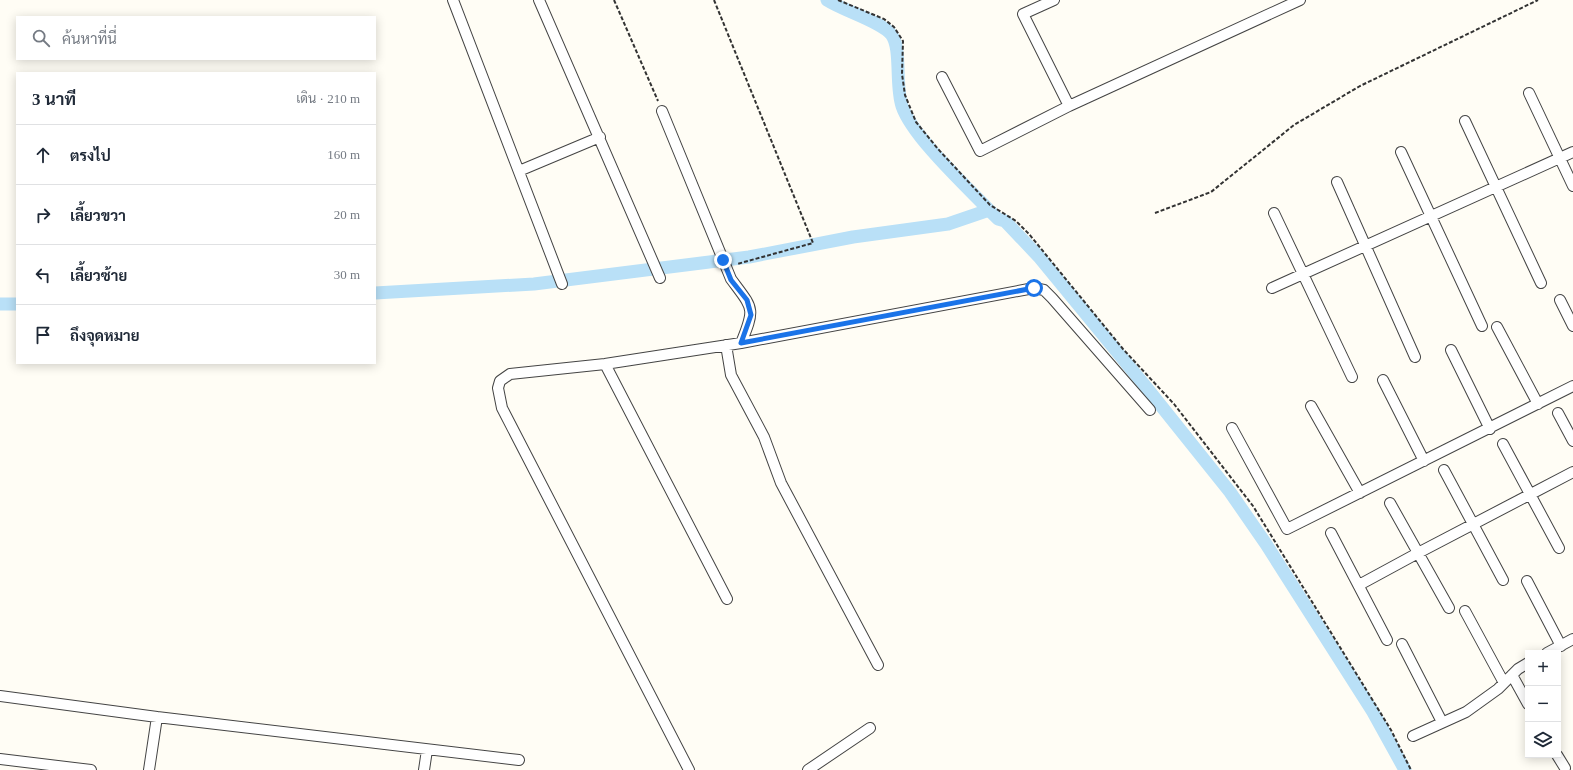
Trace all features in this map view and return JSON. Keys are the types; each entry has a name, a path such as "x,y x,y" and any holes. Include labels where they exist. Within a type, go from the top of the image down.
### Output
{"street":[{"path":"453,0 562,284"},
{"path":"539,0 600,137 660,278"},
{"path":"1054,0 1023,14 1069,106"},
{"path":"942,77 980,151 1069,106 1300,0"},
{"path":"1529,93 1573,186"},
{"path":"662,111 731,280 747,300 751,315 741,343"},
{"path":"1465,121 1541,283"},
{"path":"519,171 600,137"},
{"path":"1401,152 1482,326"},
{"path":"1272,288 1573,152"},
{"path":"1337,182 1415,357"},
{"path":"1274,213 1352,377"},
{"path":"689,770 502,408 498,395 500,381 510,374 605,364 741,343 1034,288 1044,290 1052,298 1150,410"},
{"path":"1560,300 1573,326"},
{"path":"1497,327 1538,404"},
{"path":"726,345 731,375 764,437 781,483 878,665"},
{"path":"1451,350 1490,429"},
{"path":"605,364 727,599"},
{"path":"1383,380 1424,461"},
{"path":"1232,428 1286,529 1490,429 1573,386"},
{"path":"1312,406 1360,493"},
{"path":"1558,413 1573,441"},
{"path":"1503,444 1559,548"},
{"path":"1444,470 1503,580"},
{"path":"1359,586 1418,553 1573,472"},
{"path":"1390,503 1449,608"},
{"path":"1332,533 1388,640"},
{"path":"1527,581 1561,646"},
{"path":"1464,611 1504,683"},
{"path":"1553,650 1573,639"},
{"path":"1402,644 1442,722"},
{"path":"1413,736 1466,712 1525,665"},
{"path":"1512,675 1525,699"},
{"path":"0,696 157,717 519,760"},
{"path":"150,770 157,717"},
{"path":"808,770 870,728"},
{"path":"424,770 427,750"},
{"path":"1559,758 1565,768"},
{"path":"0,759 90,770"}],"path":[{"path":"614,0 662,111"},
{"path":"714,0 813,243 726,267"},
{"path":"838,0 884,19 894,27 903,42 902,74 905,95 916,122 938,149 990,205 1016,221 1029,234 1122,349 1174,404 1245,494 1280,547 1391,730 1411,770"},
{"path":"1155,213 1211,192 1294,125 1360,86 1538,0"}],"waterway":[{"path":"827,0 870,20 886,29 891,34 896,48 902,106 916,131 940,160 998,219 1005,221 1040,258 1230,492 1266,544 1373,712 1405,770"},
{"path":"376,293 534,284 749,257 853,237 948,224 989,210"},
{"path":"0,304 16,304"}],"route":[{"path":"723,260 731,280 744,295 749,304 751,315 750,321 741,343 954,304 1024,288 1034,288"}]}
